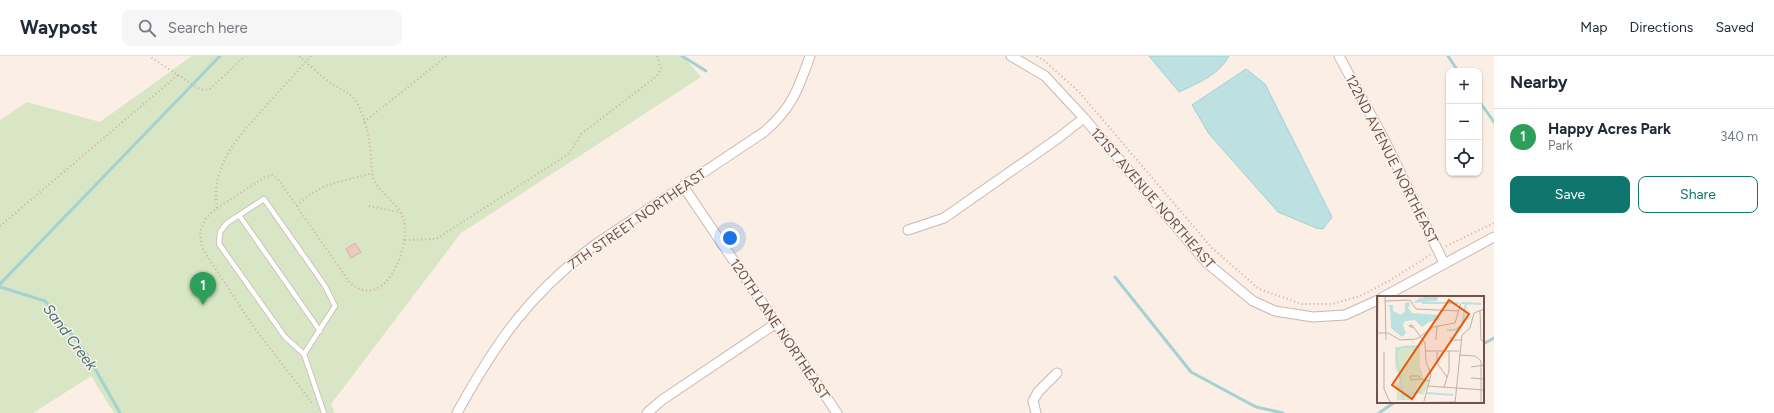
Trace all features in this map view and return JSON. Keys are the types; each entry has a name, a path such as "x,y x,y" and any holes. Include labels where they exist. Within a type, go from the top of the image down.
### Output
{"street":[{"name":"7TH STREET NORTHEAST","path":"456,413 476,376 500,342 527,306 551,281 596,244 764,132 780,118 795,95 810,56"},
{"name":"121ST AVENUE NORTHEAST","path":"1011,56 1046,76 1084,118 1207,263 1254,301 1275,311 1313,317 1345,315 1377,300"},
{"name":"122ND AVENUE NORTHEAST","path":"1339,56 1385,141 1444,263"},
{"path":"908,230 944,218 1057,139 1084,118"},
{"name":"120TH LANE NORTHEAST","path":"683,186 775,324 837,413"},
{"path":"1386,296 1494,237"},
{"path":"647,413 662,400 775,324"},
{"path":"1036,413 1033,401 1038,392 1057,373"}],"lane":[{"path":"304,354 320,332 335,306 325,286 264,199 227,223 220,232 219,244 285,337 304,354 324,413"},
{"path":"240,215 320,332"}],"path":[{"path":"149,56 199,89 206,91 245,56"},
{"path":"217,208 265,177 272,176 278,179 350,283 358,289 370,291 381,288 398,262 405,240 404,220 400,212 377,186 372,173 370,146 358,105 352,96 333,85 299,56"},
{"path":"306,62 311,56"},
{"path":"364,122 447,56"},
{"path":"405,240 436,239 567,155 574,147 581,134 657,76 661,68 657,56"},
{"path":"1037,56 1046,62 1080,93 1212,248 1259,289 1302,304 1332,304 1360,296 1389,281 1438,250 1494,223"},
{"path":"0,226 178,76"},
{"path":"297,206 308,194 323,185 337,183 372,173"},
{"path":"369,206 400,212"}],"green space":[{"path":"192,56 683,56 701,77 461,233 331,404 335,413 114,413 91,376 33,413 0,413 0,120 27,102 100,122"}],"water":[{"path":"1149,56 1229,56 1225,63 1214,73 1201,82 1179,92"},
{"path":"1246,69 1265,84 1332,217 1323,229 1316,228 1278,212 1209,134 1192,105"}],"building":[{"path":"355,243 361,252 351,258 346,249"}],"waterway":[{"path":"0,284 220,56"},
{"path":"682,56 706,71"},
{"path":"1448,56 1456,68"},
{"path":"1481,104 1494,122"},
{"path":"1115,277 1191,372 1256,407 1283,413"},
{"name":"Sand Creek","path":"0,287 45,301 86,353 120,413"},
{"path":"1484,343 1494,338"},
{"path":"1379,413 1394,403"}],"place":[{"name":"Happy Acres Park","path":"203,305"}]}
